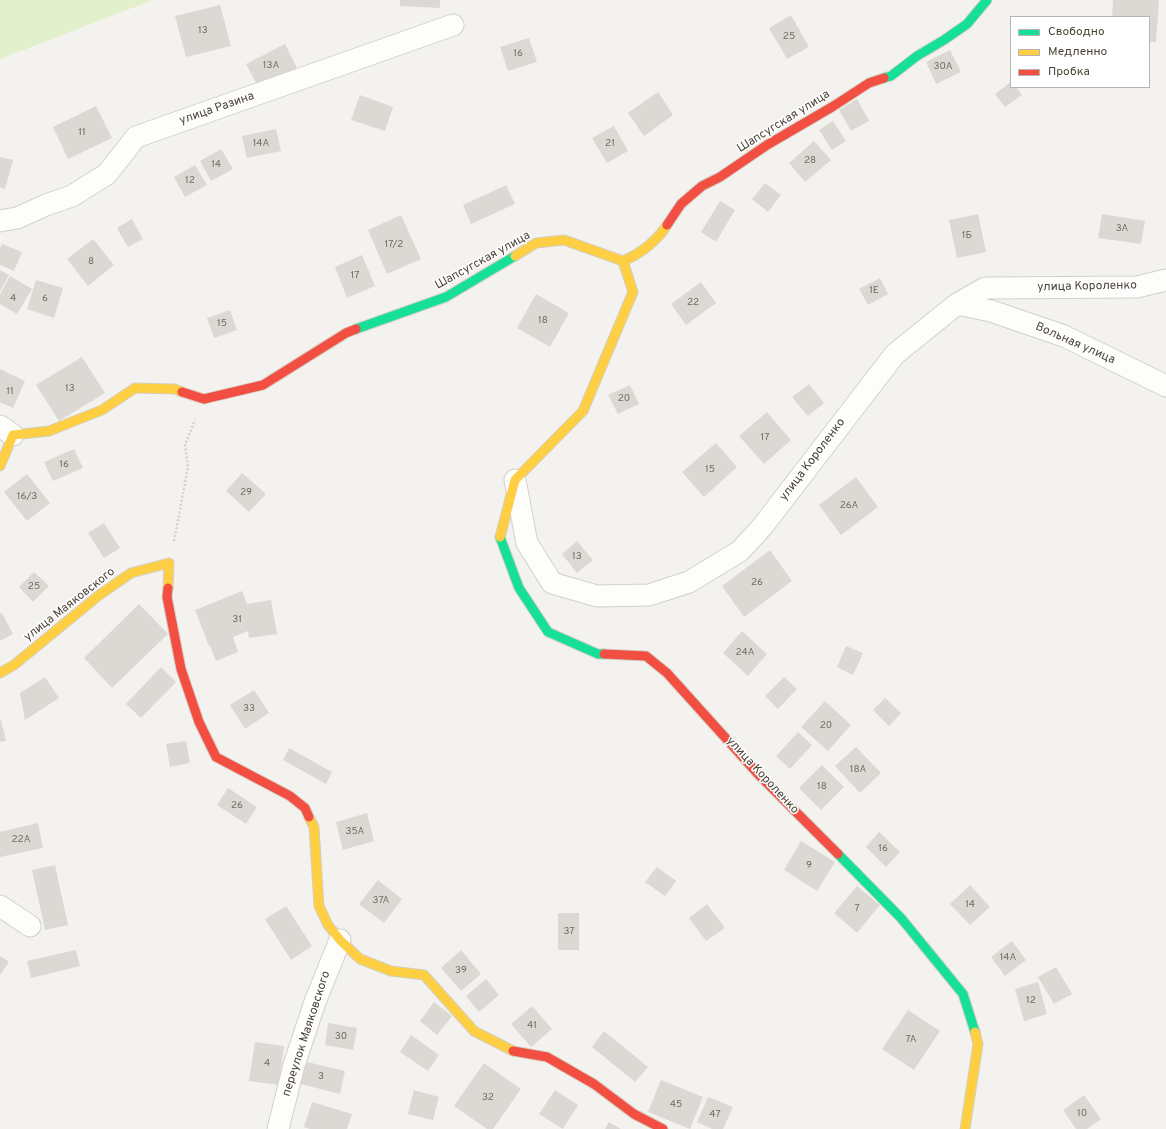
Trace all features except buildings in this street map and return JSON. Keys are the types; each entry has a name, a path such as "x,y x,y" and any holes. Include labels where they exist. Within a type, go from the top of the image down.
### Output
{"street":[{"name":"Шапсугская улица","path":"204,399 263,385 346,333 446,297 536,243 564,240 623,262 638,256 662,233 673,214 681,204 702,186 720,177 767,145 832,107 869,83 891,76 917,56 967,24 987,0"},
{"name":"улица Разина","path":"0,221 17,218 46,205 72,196 107,174 136,137 453,25"},
{"name":"улица Короленко","path":"623,262 633,292 583,411 515,480 500,536 519,588 548,632 598,654 646,656 667,673 758,774 901,918 964,994 978,1044 965,1129"},
{"name":"улица Короленко","path":"515,480 527,543 552,582 597,596 649,595 689,582 740,551 762,527 895,354 957,304 985,288 1137,287 1166,280"},
{"name":"Вольная улица","path":"957,304 991,310 1064,336 1166,386"},
{"path":"0,466 7,430 49,431 102,410 135,388 175,389 204,399"},
{"path":"168,563 167,597 173,630 181,669 199,722 216,757 290,796 305,808 314,827 319,906 328,925 340,940 360,959 392,972 424,975 474,1031 511,1051 547,1057 594,1084 634,1114 663,1129"},
{"name":"улица Маяковского","path":"0,673 14,665 98,596 131,573 168,563"},
{"path":"0,906 30,926"},
{"name":"переулок Маяковского","path":"278,1129 294,1065 315,1002 340,940"}],"path":[{"path":"168,563 177,529 187,474 188,467 185,445 204,399"}],"green space":[{"path":"0,0 153,0 0,59"}],"traffic: fast":[{"path":"884,78 891,76 917,56 967,24 987,0"},
{"path":"356,329 446,297 515,256"},
{"path":"500,537 519,588 548,632 598,654 604,654"},
{"path":"838,854 901,918 963,994 975,1032"}],"traffic: slow":[{"path":"515,256 536,243 564,240 623,261 636,255 648,246 667,225"},
{"path":"500,537 515,480 583,411 633,292 623,261"},
{"path":"0,466 13,435 49,431 102,410 135,388 175,389 182,392"},
{"path":"0,673 14,665 98,596 131,573 169,563 168,588"},
{"path":"309,817 314,827 319,906 328,925 340,940 360,959 391,971 424,975 474,1031 513,1051"},
{"path":"965,1129 978,1044 975,1032"}],"traffic: jam":[{"path":"667,225 681,204 702,186 720,177 767,145 832,107 869,83 884,78"},
{"path":"182,392 204,399 263,385 346,333 356,329"},
{"path":"168,588 167,597 181,669 199,722 216,757 290,796 305,808 309,817"},
{"path":"604,654 646,656 667,673 758,774 838,854"},
{"path":"513,1051 547,1057 594,1084 634,1114 663,1129"}]}
